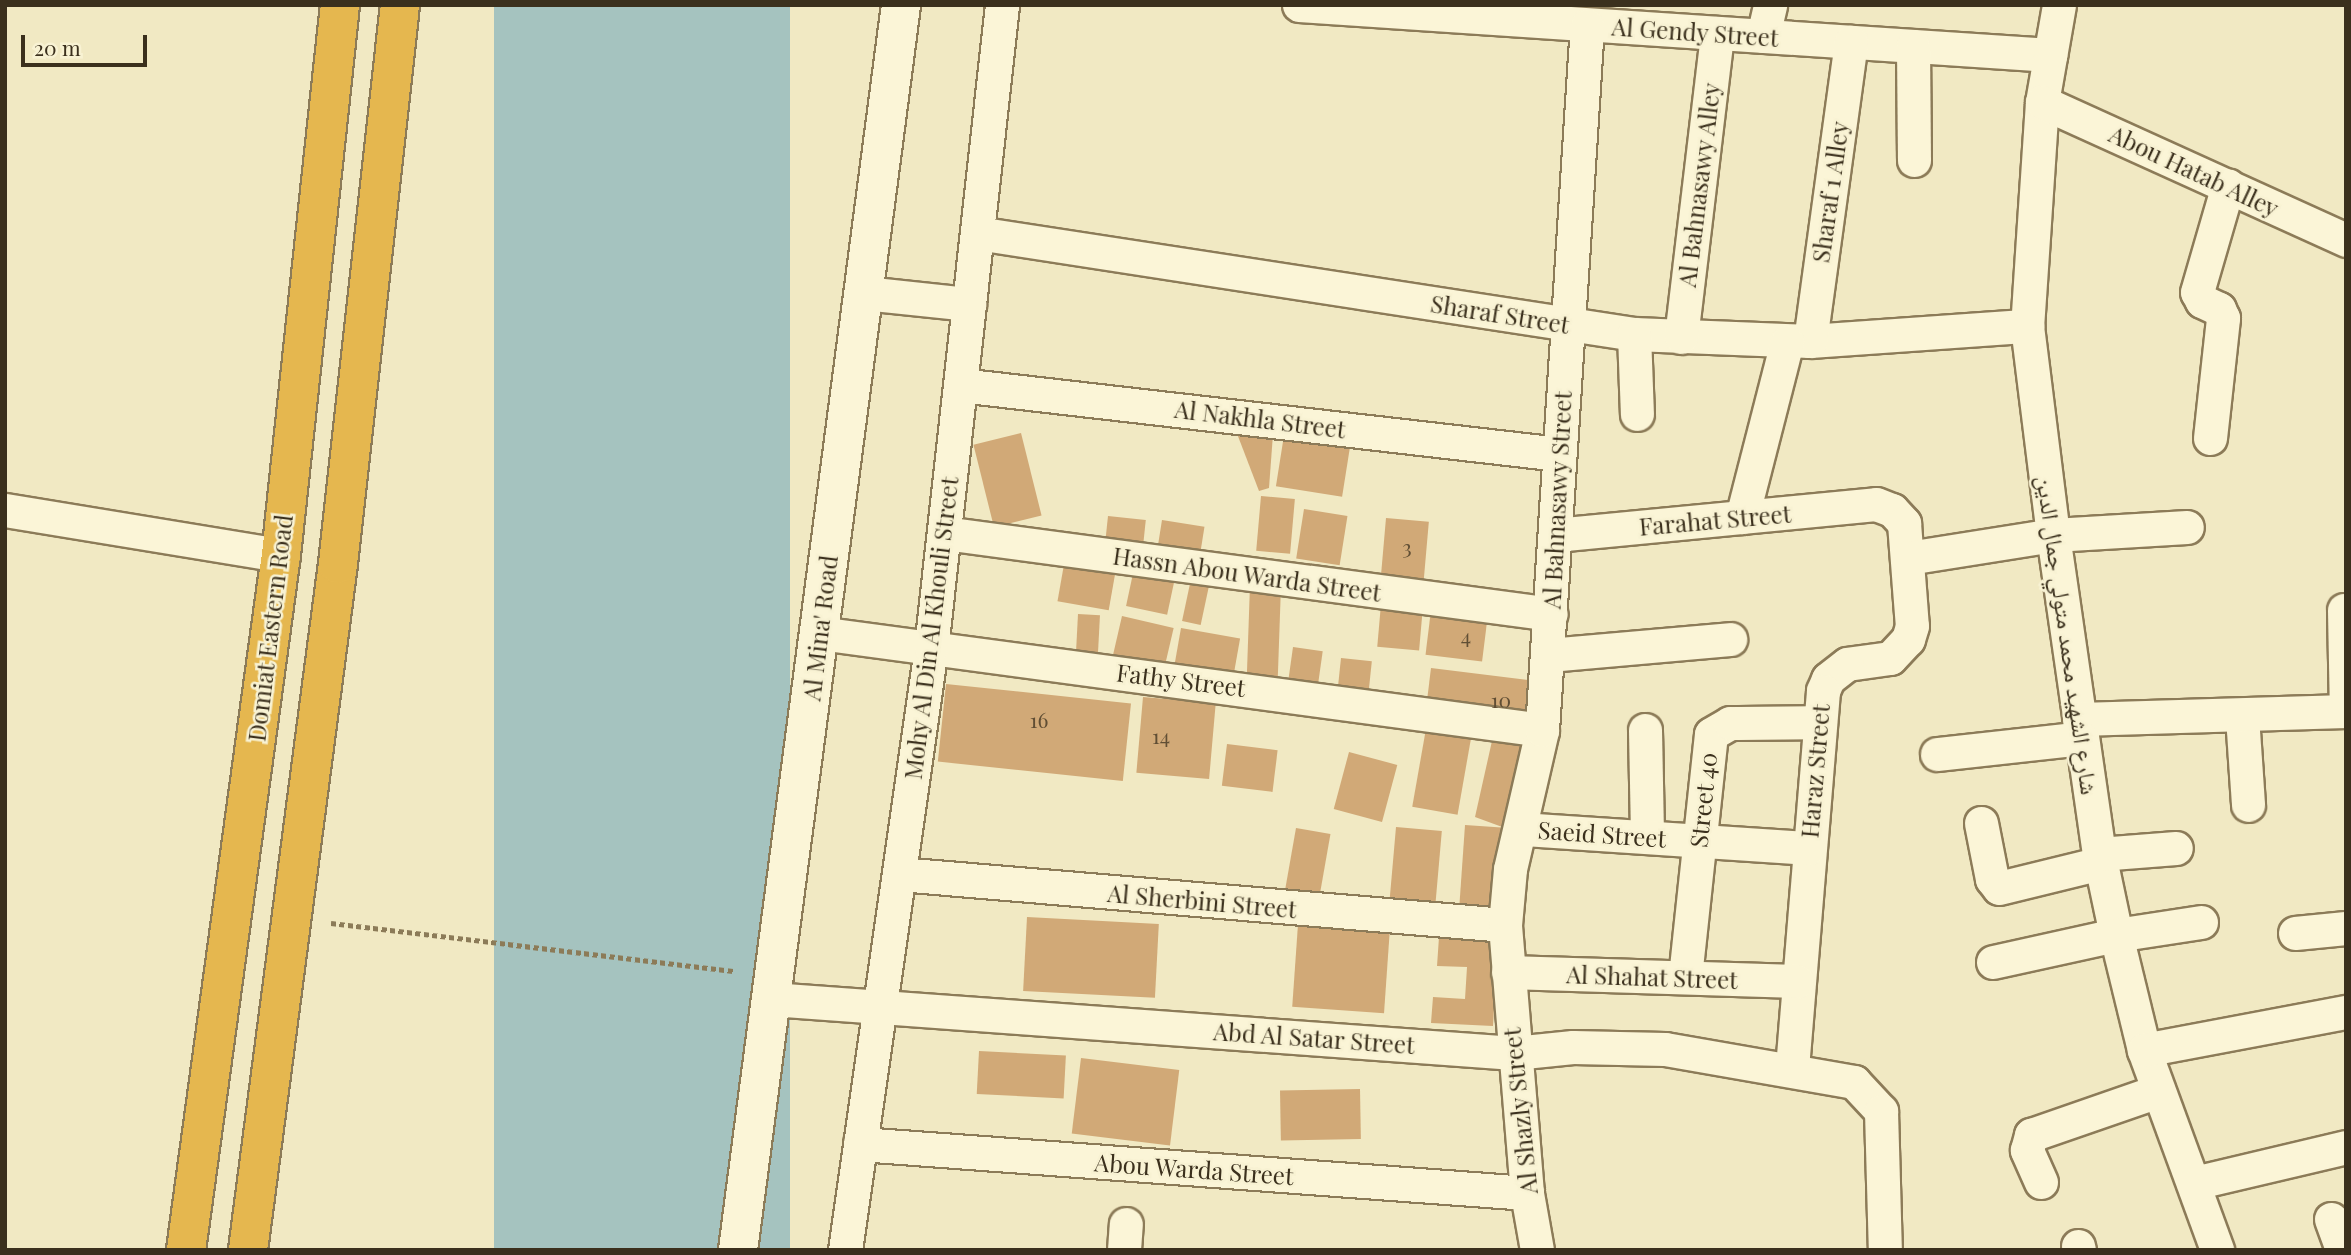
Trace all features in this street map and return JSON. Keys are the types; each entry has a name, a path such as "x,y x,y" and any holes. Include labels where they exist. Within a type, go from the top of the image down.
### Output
{"highway":[{"name":"Domiat Eastern Road","path":"186,1250 281,555 340,5"},
{"path":"248,1250 338,564 400,5"}],"street":[{"name":"Al Mina' Road","path":"738,1250 901,5"},
{"name":"Mohy Al Din Al Khouli Street","path":"845,1250 931,648 1002,5"},
{"name":"Al Gendy Street","path":"1298,5 1504,12 1587,25 1717,33 1766,21 1851,42 2050,55"},
{"name":"شارع الشهيد محمد متولي جمال الدين","path":"2059,5 2042,102 2027,326 2053,535 2100,859 2116,934 2144,1050 2217,1250"},
{"name":"Al Bahnasawy Street","path":"1507,972 1505,925 1510,869 1522,829 1542,730 1587,25"},
{"name":"Al Bahnasawy Alley","path":"1681,337 1717,33"},
{"name":"Sharaf 1 Alley","path":"1742,517 1798,342 1851,42"},
{"path":"1913,46 1914,160"},
{"name":"Abou Hatab Alley","path":"2042,102 2346,240"},
{"path":"2210,438 2223,318 2219,309 2202,301 2197,292 2228,185"},
{"name":"Sharaf Street","path":"977,233 1634,334 1798,342 2027,326"},
{"path":"864,293 969,304"},
{"path":"1634,334 1637,414"},
{"name":"Al Nakhla Street","path":"960,385 1559,454"},
{"name":"Farahat Street","path":"1555,535 1876,504"},
{"name":"Haraz Street","path":"1792,1070 1797,981 1823,691 1836,671 1847,664 1889,658 1909,639 1912,626 1908,558 1899,516 1876,504"},
{"path":"5,510 281,555"},
{"path":"1908,558 2053,535 2187,527"},
{"name":"Hassn Abou Warda Street","path":"944,533 1550,614"},
{"path":"1937,754 2080,728 2346,711 2344,610"},
{"name":"Fathy Street","path":"819,633 1542,730"},
{"path":"1548,655 1730,639"},
{"path":"2242,716 2248,806"},
{"name":"Street 40","path":"1685,977 1708,741 1716,729 1730,723 1819,722"},
{"path":"1645,730 1647,836"},
{"path":"1981,823 1992,879 1999,888 2100,859 2176,848"},
{"name":"Saeid Street","path":"1522,829 1808,848"},
{"name":"Al Sherbini Street","path":"899,874 1505,925"},
{"path":"1993,961 2116,934 2202,922"},
{"path":"2295,933 2346,928"},
{"name":"Al Shahat Street","path":"1507,972 1797,981"},
{"name":"Al Shazly Street","path":"1507,972 1527,1193 1537,1250"},
{"name":"Abd Al Satar Street","path":"773,988 880,1007 1514,1053 1573,1047 1665,1049 1854,1082 1875,1100 1883,1124 1885,1250"},
{"path":"2144,1050 2346,1012"},
{"path":"2041,1182 2027,1150 2032,1135 2158,1091"},
{"name":"Abou Warda Street","path":"860,1144 1527,1193"},
{"path":"2194,1183 2346,1147"}],"path":[{"path":"292,919 773,988"}],"water":[{"path":"494,5 790,5 790,1250 494,1250"}],"building":[{"path":"1285,429 1351,439 1342,497 1276,486"},
{"path":"1236,431 1273,434 1269,488 1259,491"},
{"path":"1021,433 1042,515 994,527 973,445"},
{"path":"1261,496 1295,499 1290,554 1256,551"},
{"path":"1304,509 1347,516 1340,565 1296,558"},
{"path":"1108,516 1146,520 1143,546 1105,542"},
{"path":"1386,518 1429,522 1424,582 1381,578"},
{"path":"1162,520 1204,527 1199,559 1157,553"},
{"path":"1066,553 1117,562 1109,610 1057,601"},
{"path":"1135,564 1176,573 1167,615 1126,606"},
{"path":"1191,579 1210,583 1201,625 1182,621"},
{"path":"1250,585 1281,586 1278,679 1247,678"},
{"path":"1381,604 1423,608 1419,650 1377,647"},
{"path":"1431,610 1488,617 1482,662 1426,655"},
{"path":"1078,614 1100,615 1098,655 1076,654"},
{"path":"1122,616 1174,628 1164,670 1112,658"},
{"path":"1181,628 1240,638 1234,675 1175,664"},
{"path":"1293,647 1323,651 1318,685 1288,681"},
{"path":"1341,658 1372,661 1368,695 1337,692"},
{"path":"1431,668 1538,681 1533,725 1426,712"},
{"path":"946,684 1131,703 1123,781 938,762"},
{"path":"1143,697 1216,703 1209,779 1136,773"},
{"path":"1427,723 1472,731 1458,815 1412,807"},
{"path":"1494,732 1529,739 1505,828 1475,817"},
{"path":"1227,744 1278,750 1273,792 1222,786"},
{"path":"1349,752 1397,765 1382,822 1334,809"},
{"path":"1465,825 1505,828 1499,909 1459,906"},
{"path":"1396,827 1442,831 1435,904 1390,900"},
{"path":"1296,828 1330,834 1319,901 1284,895"},
{"path":"1299,910 1391,916 1384,1013 1292,1007"},
{"path":"1027,917 1159,924 1155,998 1023,991"},
{"path":"1439,937 1498,941 1493,1026 1431,1023 1433,997 1465,999 1467,967 1437,966"},
{"path":"979,1051 1066,1056 1064,1098 977,1094"},
{"path":"1081,1058 1179,1070 1170,1145 1072,1133"},
{"path":"1360,1089 1361,1139 1281,1140 1280,1090"}]}
